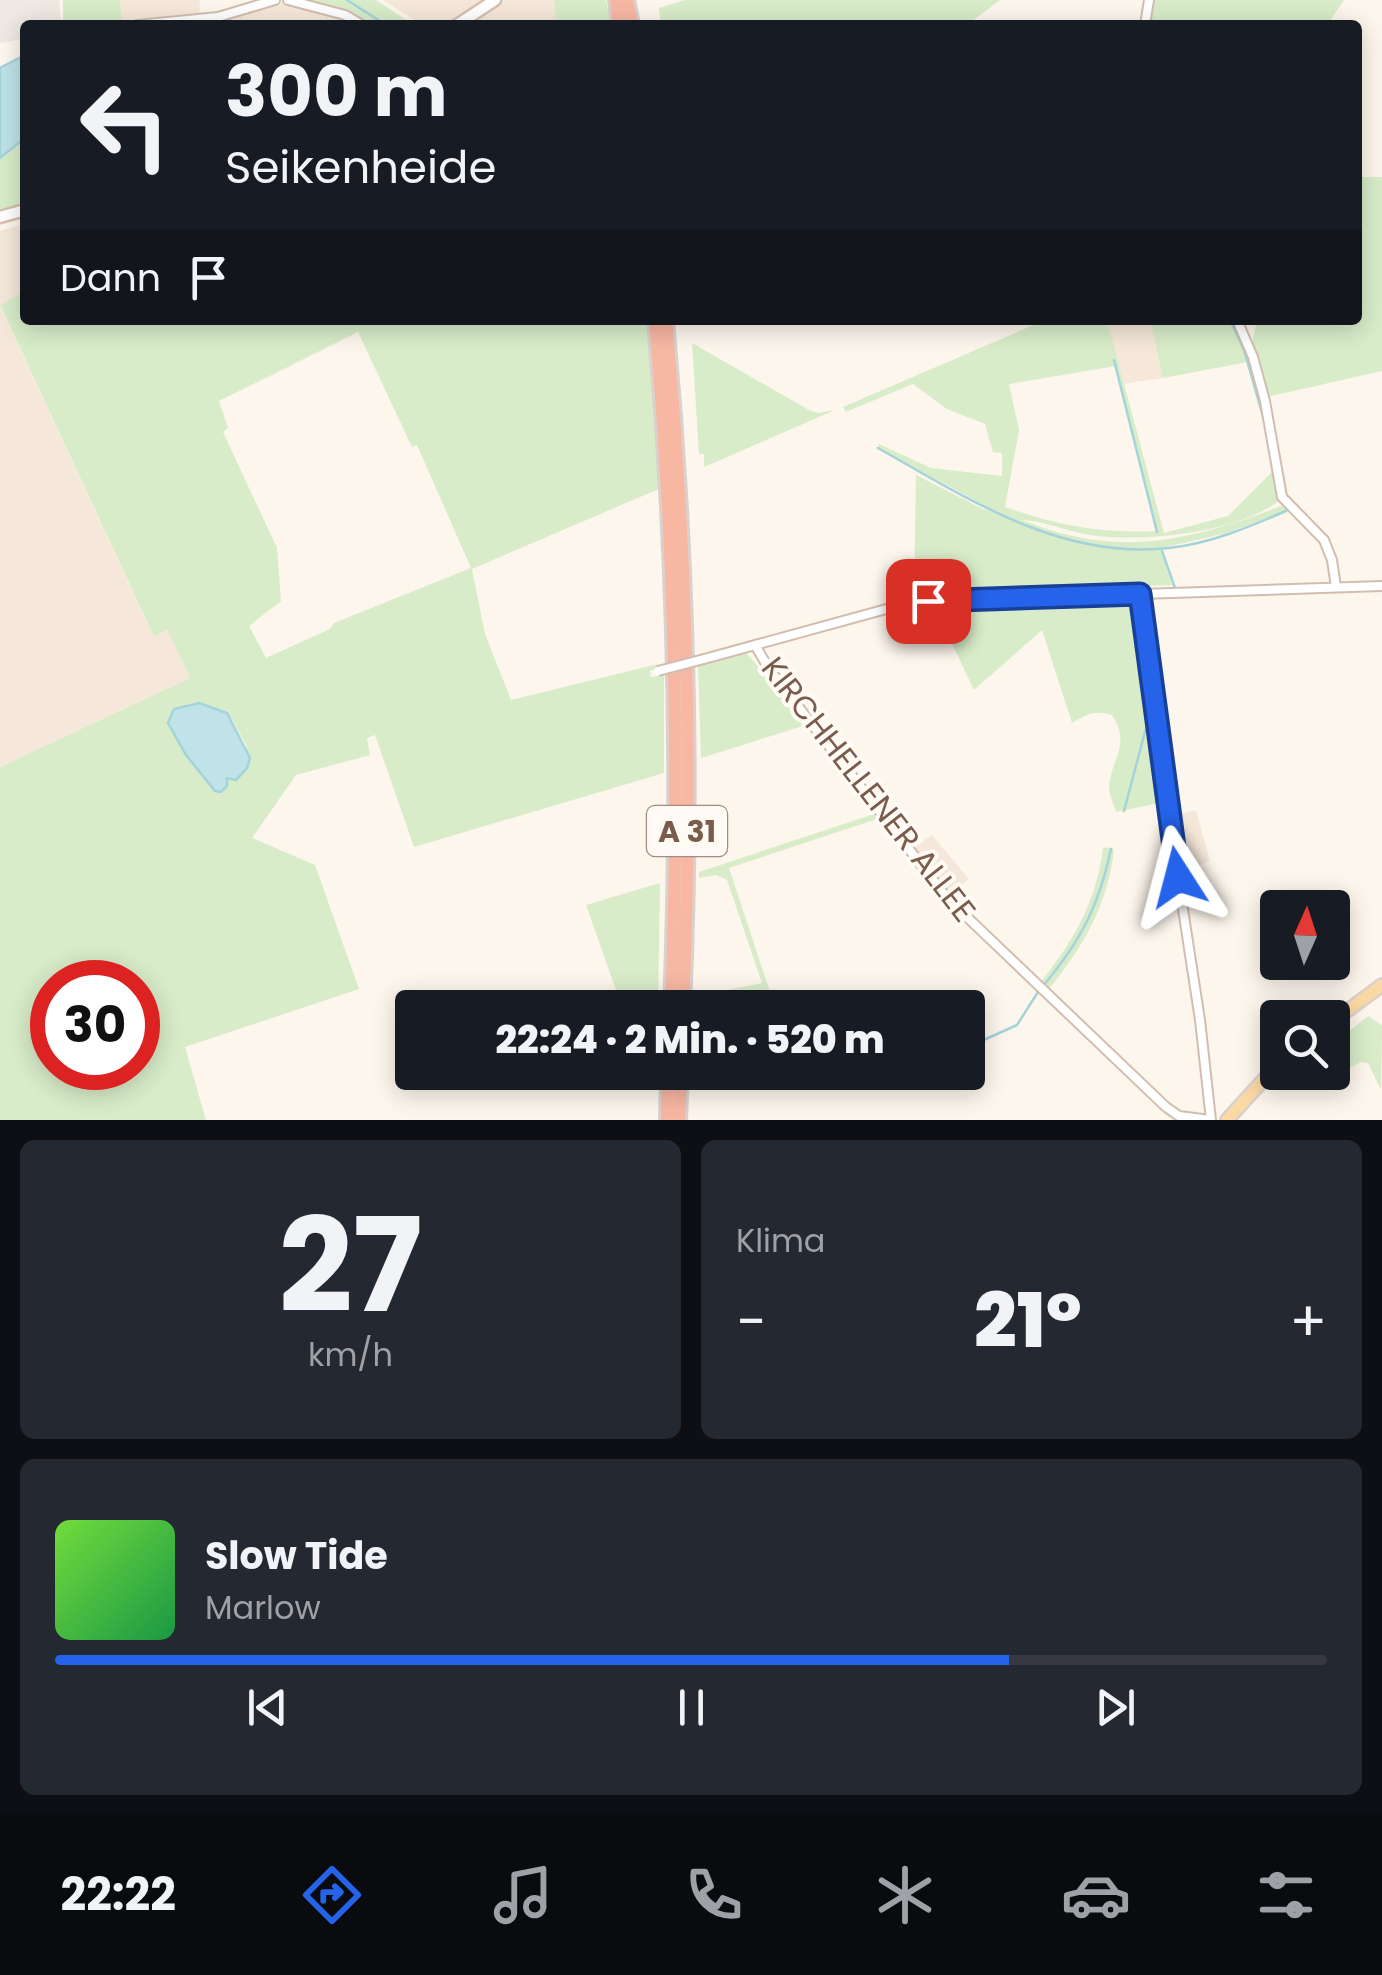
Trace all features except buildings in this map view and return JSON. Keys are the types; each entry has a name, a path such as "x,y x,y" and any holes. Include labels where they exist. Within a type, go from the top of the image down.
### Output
{"highway":[{"name":"A 31","path":"655,325 674,616 676,771 671,990"},
{"name":"A 31","path":"666,325 678,458 685,615 688,772 684,990"},
{"path":"666,1120 667,1090"},
{"path":"679,1120 680,1090"}],"main road":[{"path":"1350,1009 1382,985"},
{"path":"1228,1120 1260,1084"}],"street":[{"path":"212,20 275,0"},
{"path":"288,0 354,20"},
{"path":"477,5 495,0"},
{"path":"1239,325 1265,401 1282,497 1324,540 1336,587"},
{"path":"658,672 912,602 1382,586"},
{"name":"KIRCHHELLENER ALLEE","path":"756,645 769,669 947,898 1166,1107 1179,1116 1210,1120 1200,1020 1140,594"}],"shaded area":[{"path":"0,0 59,0 61,20 20,20 20,40 0,43"},
{"path":"120,0 200,0 199,16 122,20"},
{"path":"383,0 554,0 556,20 415,20"},
{"path":"285,2 348,20 222,20"},
{"path":"20,225 20,294 0,306 0,231"},
{"path":"0,306 153,636 167,628 190,678 0,767"},
{"path":"1108,325 1151,325 1163,378 1123,384"},
{"path":"1196,810 1210,861 1181,873 1172,816"},
{"path":"932,835 969,879 949,896 913,849"}],"green space":[{"path":"63,0 120,0 122,20 63,20"},
{"path":"301,0 376,0 406,20 359,20"},
{"path":"554,0 606,0 610,20 556,20"},
{"path":"685,0 1000,0 974,20 660,20 659,8"},
{"path":"1344,0 1330,20 1148,20 1151,1"},
{"path":"20,142 20,210 0,216 0,159"},
{"path":"1362,177 1382,177 1382,371 1267,397 1288,495 1284,496 1251,348 1256,325 1362,325"},
{"path":"20,294 20,325 648,325 661,488 472,569 485,634 511,700 658,664 658,668 650,671 651,677 664,675 664,773 414,847 375,735 367,738 370,755 296,775 252,838 315,865 359,989 185,1047 206,1120 0,1120 0,767 190,678 167,629 154,637 0,305","holes":["358,332 412,447 417,445 471,568 334,623 330,629 266,658 249,626 281,601 277,548 223,432 228,428 219,401","199,703 222,710 232,719 247,747 236,780 228,778 224,789 215,791 168,723 174,709"]},
{"path":"1033,325 1108,325 1164,533 1228,516 1272,472 1269,436 1248,362 1163,378 1151,325 1237,325 1251,356 1268,419 1281,499 1242,519 1281,506 1290,510 1227,533 1161,548 1172,585 914,597 916,475 1002,515 878,448 879,444 931,468 1002,476 1002,453 993,452 985,424 947,409 913,384 846,412 843,407","holes":["1116,366 1157,531 1080,527 1005,507 1019,430 1009,384","1022,520 1090,535 1136,538 1190,533 1237,521 1215,528 1153,541 1122,542 1057,532"]},
{"path":"692,343 809,410 835,410 704,467 704,454 699,454"},
{"path":"1129,604 1164,798 1160,803 1116,812 1109,788 1120,744 1118,726 1112,715 1101,713 1072,723 1042,630 974,690 935,608"},
{"path":"745,651 806,725 701,758 698,665"},
{"path":"873,811 881,821 874,820 729,868 769,990 728,990 762,983 727,880 716,875 699,878 699,872 871,815"},
{"path":"1103,847 1114,849 1100,907 1083,941 1048,990 1040,983 1082,919"},
{"path":"660,883 658,990 616,990 586,905"},
{"path":"1368,1016 1382,1025 1381,1090 1368,1063 1350,1068 1350,1030"}],"water":[{"path":"20,58 20,142 0,158 0,68"},
{"path":"199,703 227,713 250,758 236,780 227,778 227,786 221,792 215,791 186,755 168,723 174,709"}],"waterway":[{"path":"347,0 378,20"},
{"path":"1232,325 1244,350 1266,427"},
{"path":"1114,360 1157,532"},
{"path":"1269,445 1278,498"},
{"path":"878,448 1017,522 1091,545 1129,549 1184,546 1229,534 1286,511"},
{"path":"1162,551 1175,588"},
{"path":"1124,811 1150,713"},
{"path":"1044,985 1087,921 1111,849"},
{"path":"985,1039 1017,1025 1038,992"}],"route":[{"path":"928,601 1140,594 1178,877"}]}
